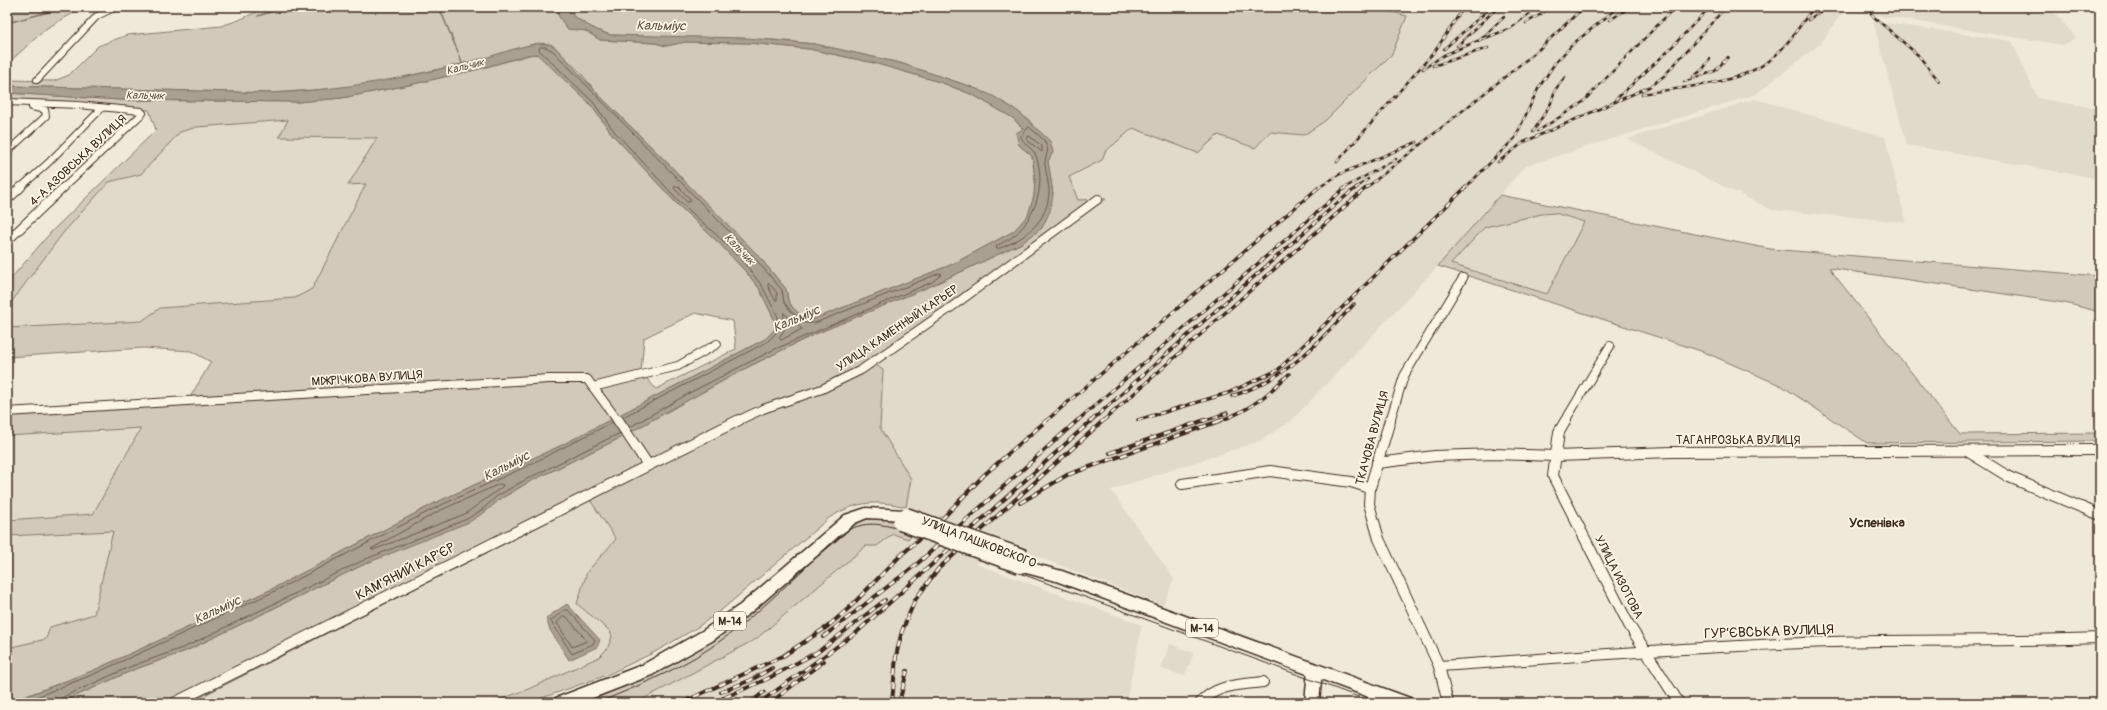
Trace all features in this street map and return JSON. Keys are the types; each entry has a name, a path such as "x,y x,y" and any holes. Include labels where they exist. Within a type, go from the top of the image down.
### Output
{"highway":[{"name":"УЛИЦА ПАШКОВСКОГО","path":"562,703 647,670 694,644 745,609 842,525 859,515 879,513 903,519 1315,670"},
{"name":"М-14","path":"1315,670 1404,703"}],"main road":[{"path":"1312,703 1315,670"}],"street":[{"path":"37,80 97,16 116,7"},
{"path":"7,102 78,105 102,108"},
{"path":"7,152 44,117 46,112 42,109 16,103"},
{"path":"7,200 48,163 102,108"},
{"name":"4-А АЗОВСЬКА ВУЛИЦЯ","path":"7,241 142,116 143,113 141,111 102,108"},
{"name":"УЛИЦА КАМЕННЫЙ КАРЬЕР","path":"648,465 763,409 822,389 861,370 953,306 1098,199"},
{"name":"ТКАЧОВА ВУЛИЦЯ","path":"1448,703 1439,666 1378,539 1369,504 1370,488 1394,402 1404,376 1463,278"},
{"path":"648,465 634,441 593,387 678,366 716,344"},
{"name":"УЛИЦА ИЗОТОВА","path":"1610,346 1559,432 1553,470 1556,482 1629,625 1679,703"},
{"name":"МІЖРІЧКОВА ВУЛИЦЯ","path":"7,412 549,379 587,379 593,387"},
{"name":"ТАГАНРОЗЬКА ВУЛИЦЯ","path":"1377,463 1435,456 1495,454 1556,456 1680,452 2100,450"},
{"path":"1967,451 2009,477 2100,515"},
{"name":"КАМ'ЯНИЙ КАР'ЄР","path":"174,703 648,465"},
{"path":"1182,484 1257,472 1270,472 1352,482 1370,488"},
{"name":"ГУР’ЄВСЬКА ВУЛИЦЯ","path":"1439,666 1795,642 2013,642 2100,638"},
{"path":"1200,703 1211,691 1221,688 1263,682"}],"shaded area":[{"path":"7,7 84,7 47,28 7,64"},
{"path":"267,7 553,7 567,28 586,31 600,40 655,43 666,46 685,42 749,43 809,49 874,63 940,82 973,95 1013,118 1023,129 1019,145 1032,156 1035,178 1034,196 1028,215 1014,231 953,264 814,319 806,320 793,308 788,300 786,289 756,253 710,209 671,166 597,93 581,73 551,44 537,43 483,59 377,83 341,88 271,93 7,86 7,80 54,81 69,75 98,46 127,35 221,26 239,20"},
{"path":"563,7 1374,7 1407,16 1392,54 1326,120 1304,135 1270,132 1255,148 1218,135 1198,153 1133,128 1105,152 1102,160 1069,177 1078,200 1106,199 875,364 883,370 880,428 911,479 906,507 885,503 875,503 857,505 839,512 829,518 724,608 698,627 655,652 607,675 528,703 490,703 526,690 599,657 607,649 612,637 610,631 577,604 587,572 616,539 590,500 189,703 60,703 133,670 186,651 367,563 485,512 499,500 527,483 616,440 750,366 813,335 933,285 1022,243 1053,194 1048,161 1053,152 1029,120 1008,105 972,87 900,63 815,44 774,40 611,35 585,24"},
{"path":"1374,7 2050,7 2076,38 2063,45 1844,10 1821,43 1756,94 1525,166 1438,266 1291,421 1260,441 1111,490 1174,579 1163,605 999,542 976,564 1142,625 1126,703 636,703 756,639 866,546 877,546 893,534 929,516 906,507 911,479 880,428 883,370 874,364 1105,199 1078,200 1068,177 1102,160 1105,152 1133,128 1198,152 1218,134 1255,148 1270,132 1304,135 1407,17"},
{"path":"1873,21 2012,41 2037,98 2100,109 2100,179 1907,145"},
{"path":"533,54 540,55 590,104 612,134 676,203 720,244 746,272 759,288 774,319 775,329 765,339 562,445 435,503 270,590 92,671 7,703 7,648 46,639 50,627 94,614 113,531 7,536 7,520 93,514 141,428 7,436 7,409 189,399 211,362 191,351 143,348 7,357 7,328 142,321 160,308 295,298 312,289 366,184 348,185 377,138 279,137 288,120 197,127 180,132 141,174 109,182 63,233 7,308 7,283 52,231 156,130 149,110 7,101 7,93 120,100 298,102 342,98 479,69","holes":["695,313 733,321 736,349 656,389 641,372 644,338"]},
{"path":"1755,99 1885,137 1906,222 1772,210 1627,139"},
{"path":"288,120 280,137 378,138 348,184 366,184 312,289 295,298 160,308 143,321 7,328 7,308 63,233 109,182 141,174 180,132 197,127"},
{"path":"1500,195 1770,249 2100,276 2100,312 2065,303 1829,268 1960,434 2100,433 2100,441 1867,443 1782,386 1704,352 1438,266","holes":["1555,213 1584,222 1547,294 1451,264 1485,227 1542,214"]},
{"path":"1555,213 1584,222 1547,294 1450,264 1485,227 1542,214"},
{"path":"141,428 93,514 7,520 7,436"},
{"path":"590,500 616,539 587,572 577,604 610,631 612,637 607,649 599,657 526,690 490,703 189,703"},
{"path":"879,517 916,530 908,539 893,534 877,546 866,546 756,639 636,703 574,703 646,675 860,518"},
{"path":"114,531 94,614 50,627 46,639 7,648 7,536"},
{"path":"1170,644 1194,653 1184,676 1160,668"}],"water":[{"path":"553,7 563,7 585,24 611,35 747,38 815,44 900,63 972,87 993,96 1019,112 1050,141 1053,152 1048,161 1053,194 1050,211 1042,228 1022,243 933,285 813,335 750,366 616,440 527,483 499,500 485,512 469,522 367,563 186,651 133,670 60,703 9,703 92,671 270,590 435,503 562,445 765,339 775,329 774,319 759,288 746,272 720,244 676,203 612,134 590,104 537,54 527,55 479,69 409,85 342,98 298,102 120,100 7,93 7,86 271,93 325,89 405,77 458,65 521,47 541,44 549,45 556,48 597,93 756,253 786,289 788,300 793,308 806,320 814,319 953,264 1014,231 1028,215 1034,196 1035,178 1032,156 1019,145 1016,133 1023,129 1013,118 973,95 940,82 874,63 809,49 749,43 685,42 666,46 655,43 600,40 586,31 567,29"},
{"path":"567,604 600,640 597,647 569,660 550,630 546,618"}],"waterway":[{"path":"7,23 67,7"},
{"path":"258,16 285,7"},
{"path":"439,7 458,52"},
{"name":"Кальчик","path":"459,56 463,65"}],"tram line":[{"path":"597,703 641,685 710,648 744,623 839,536 846,531 866,524 896,528 1375,703"}],"railway":[{"path":"1337,162 1435,51 1464,7"},
{"path":"1457,46 1498,7"},
{"path":"1526,23 1543,13 1547,7"},
{"path":"1366,188 1536,52 1584,7"},
{"path":"1466,187 1515,138 1538,89 1555,63 1574,43 1619,7"},
{"path":"1610,20 1630,7"},
{"path":"1538,131 1583,102 1675,7"},
{"path":"1615,100 1665,54 1710,7"},
{"path":"1498,162 1524,142 1649,87 1664,76 1726,7"},
{"path":"1642,94 1708,84 1725,80 1756,69 1769,61 1782,49 1814,7"},
{"path":"1808,20 1827,7"},
{"path":"1866,7 1874,17 1918,55 1939,81"},
{"path":"1483,39 1511,28 1535,9"},
{"path":"1444,49 1487,11"},
{"path":"1423,69 1444,55 1480,40 1504,17"},
{"path":"1433,66 1488,48"},
{"path":"1684,82 1715,71 1728,57"},
{"path":"1693,77 1703,69 1710,59"},
{"path":"1533,132 1551,103 1555,90 1565,77"},
{"path":"1318,188 1340,174 1417,142"},
{"path":"1344,188 1396,159"},
{"path":"1356,188 1368,179"},
{"path":"1046,421 1319,187"},
{"path":"1077,421 1346,187"},
{"path":"1091,421 1357,187"},
{"path":"1103,421 1367,187"},
{"path":"1138,420 1228,393 1278,370 1466,187"},
{"path":"1232,396 1251,389 1285,370 1313,347 1354,304"},
{"path":"1219,421 1230,417 1257,402 1289,374"},
{"path":"1203,421 1227,413"},
{"path":"681,703 783,656 827,627 849,608 899,557 943,518 984,475 1047,420"},
{"path":"823,637 918,563 1078,420"},
{"path":"759,703 857,632 1092,420"},
{"path":"892,703 896,656 902,631 915,600 938,569 1104,420"},
{"path":"1110,453 1205,420"},
{"path":"1020,503 1067,475 1222,420"},
{"path":"814,655 885,600"},
{"path":"712,703 767,679 819,651"},
{"path":"770,703 824,661"},
{"path":"721,692 751,680 772,668"},
{"path":"899,703 907,671"},
{"path":"750,703 764,692"}],"district":[{"name":"Успенівка","path":"1877,522"}],"water label":[{"name":"Кальміус","path":"661,25"},
{"name":"Кальміус","path":"796,318"},
{"name":"Кальміус","path":"506,465"},
{"name":"Кальміус","path":"217,609"}]}
